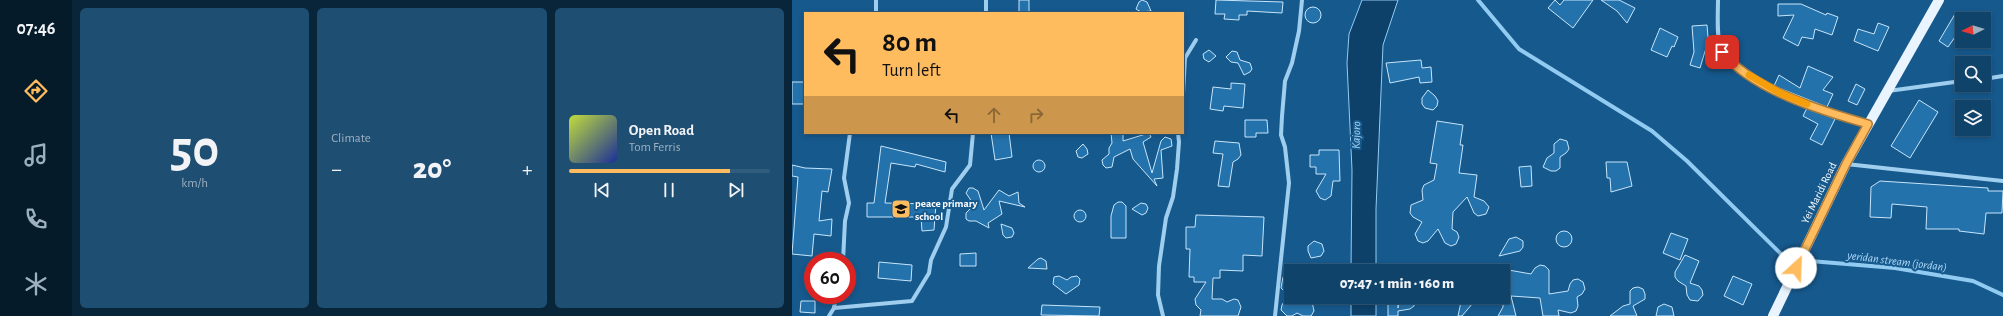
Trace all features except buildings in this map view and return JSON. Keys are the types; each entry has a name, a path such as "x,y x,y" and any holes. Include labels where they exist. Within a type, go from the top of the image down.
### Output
{"main road":[{"name":"Yei Maridi Road","path":"1772,316 1846,164 1886,91 1939,0"}],"street":[{"path":"876,0 876,12"},
{"path":"986,0 986,12"},
{"path":"1275,316 1289,183 1285,147 1281,135 1285,81 1292,63 1299,31 1302,0"},
{"path":"1718,0 1719,44 1722,52 1738,70 1780,93 1826,112 1868,124"},
{"path":"1184,82 1186,58 1196,40"},
{"path":"1991,77 2003,76"},
{"path":"1886,91 1955,82"},
{"path":"843,252 845,222 849,203 844,178 850,134"},
{"path":"834,308 912,301 929,273 931,260 946,227 952,189 970,165 974,134"},
{"path":"1163,316 1158,295 1159,266 1166,218 1173,197 1177,169 1178,134"},
{"path":"1846,164 2003,181"},
{"path":"829,316 835,304"}],"water":[{"name":"Kajoro","path":"1362,0 1398,0 1383,45 1376,209 1376,264 1351,264 1352,170 1347,63 1349,34"},
{"path":"1351,304 1376,304 1376,316 1351,316"}],"waterway":[{"name":"yeridan stream (jordan)","path":"1478,0 1519,49 1652,131 1687,161 1786,259 1895,268 1973,281 2003,295"}],"slow traffic":[{"path":"1749,75 1780,93 1807,104"}],"place":[{"name":"peace primary school","path":"901,209"}],"route":[{"path":"1722,52 1738,70 1780,93 1826,112 1868,124 1846,164 1796,268"}]}
